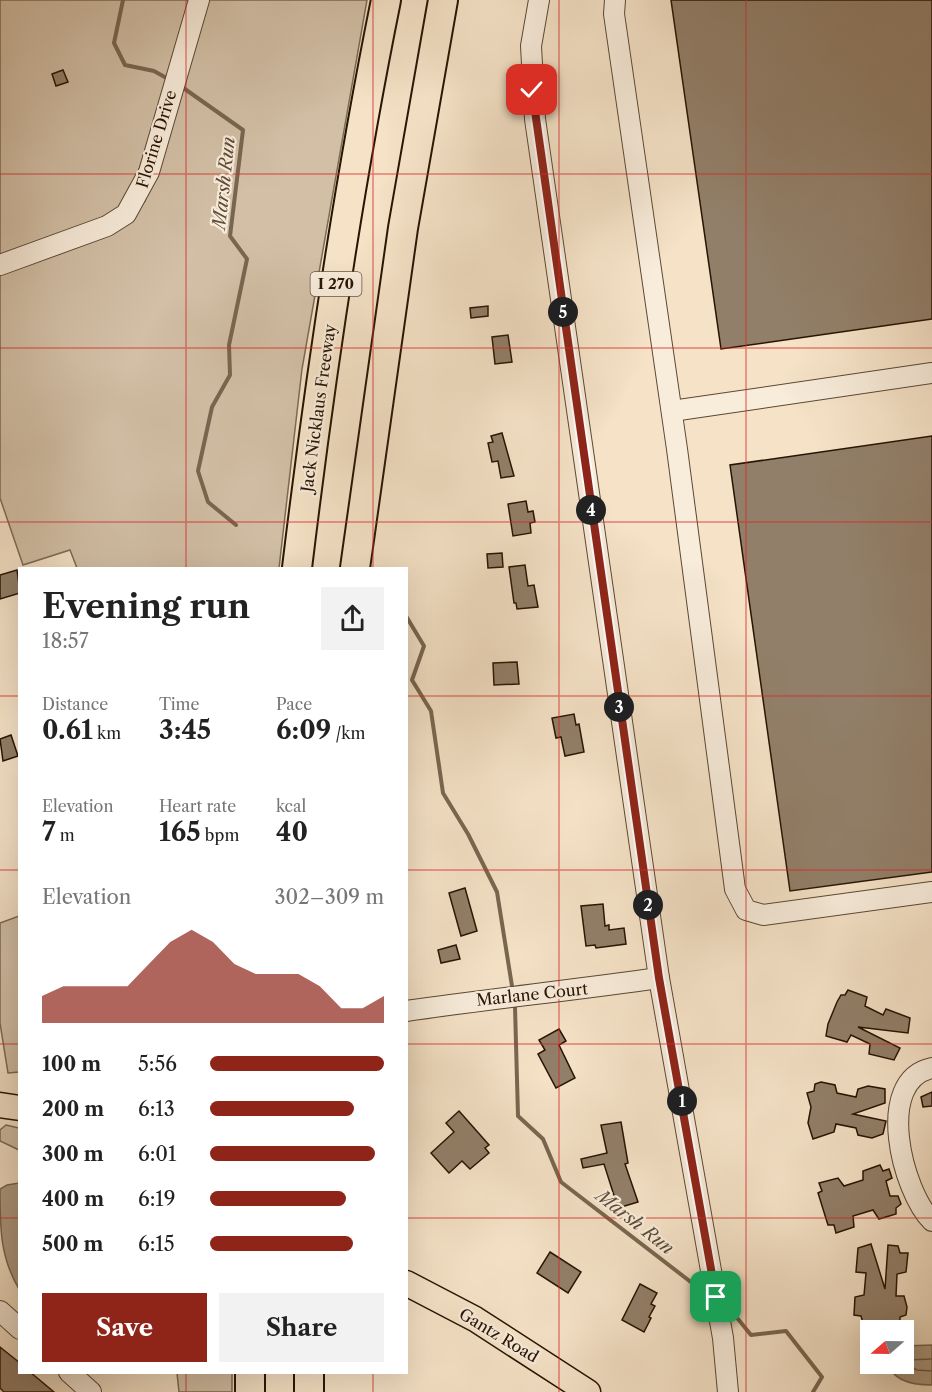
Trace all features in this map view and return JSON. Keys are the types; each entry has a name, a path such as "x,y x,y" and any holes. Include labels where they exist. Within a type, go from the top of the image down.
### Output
{"highway":[{"name":"Jack Nicklaus Freeway","path":"297,567 320,384 370,78 386,0"},
{"path":"355,567 400,251 443,0"},
{"path":"250,1374 250,1392"},
{"path":"309,1374 309,1392"}],"main road":[{"path":"0,1105 18,1108"},
{"name":"Gantz Road","path":"408,1284 475,1318 588,1392"}],"street":[{"name":"Florine Drive","path":"0,265 107,226 126,214 149,172 199,0"},
{"path":"539,0 531,46 532,90 659,978 718,1306 728,1392"},
{"path":"615,0 614,14 672,411 735,889 746,909 763,915 932,892"},
{"path":"672,411 932,373"},
{"name":"Marlane Court","path":"408,1011 499,997 546,994 659,978"},
{"path":"932,1068 921,1070 909,1079 898,1104 902,1157 922,1211 932,1221"},
{"path":"0,1311 18,1327"},
{"path":"71,1374 91,1392"}],"shaded area":[{"path":"0,0 191,0 131,196 110,218 0,259"},
{"path":"205,0 367,0 302,369 279,567 77,567 70,550 23,565 0,498 0,270 128,219 145,201 194,44"},
{"path":"18,916 18,1072 8,1073 0,1023 0,923"},
{"path":"6,1125 18,1128 18,1150 0,1141 0,1130"},
{"path":"177,1374 232,1374 232,1392 179,1392"}],"water":[{"path":"18,1183 18,1287 8,1265 2,1242 0,1189"},
{"path":"932,1345 932,1385 906,1381 894,1374 914,1374 914,1346"}],"building":[{"path":"671,0 932,0 932,319 721,349"},
{"path":"63,70 68,82 56,86 52,74"},
{"path":"488,306 488,316 471,318 470,308"},
{"path":"508,335 512,362 495,364 492,337"},
{"path":"502,433 514,476 501,478 498,461 492,462 488,443 493,442 491,436"},
{"path":"932,436 932,872 790,891 730,465"},
{"path":"526,501 528,512 533,511 535,522 530,523 531,533 513,536 508,504"},
{"path":"502,553 503,567 488,568 487,554"},
{"path":"525,565 528,586 534,585 538,607 517,609 514,603 509,567"},
{"path":"17,570 18,594 0,599 0,575"},
{"path":"517,662 519,684 494,685 493,663"},
{"path":"574,714 576,725 579,724 584,752 565,756 561,737 556,738 552,718"},
{"path":"11,735 18,756 3,761 0,739"},
{"path":"465,888 477,931 461,936 449,893"},
{"path":"603,904 605,926 609,925 609,930 624,928 626,944 596,948 595,945 586,946 581,906"},
{"path":"456,945 460,959 441,963 438,950"},
{"path":"848,990 867,997 865,1006 883,1015 886,1009 910,1018 908,1033 858,1027 900,1048 894,1060 869,1054 870,1044 851,1035 847,1042 826,1036 837,1002"},
{"path":"559,1029 566,1041 559,1045 575,1078 556,1088 538,1054 545,1050 539,1040"},
{"path":"821,1082 835,1085 837,1093 856,1097 858,1089 868,1086 885,1089 885,1103 853,1114 886,1121 883,1134 872,1138 858,1135 856,1128 836,1124 834,1132 813,1139 808,1123 811,1107 807,1093 814,1091 815,1084"},
{"path":"932,1092 932,1106 923,1107 921,1097"},
{"path":"459,1111 489,1145 485,1148 489,1153 470,1169 462,1161 449,1173 431,1153 454,1132 446,1123"},
{"path":"621,1122 628,1163 625,1164 638,1202 618,1208 604,1164 583,1168 581,1159 607,1153 601,1125"},
{"path":"880,1165 883,1171 889,1169 892,1178 886,1181 890,1196 898,1196 901,1204 896,1208 896,1214 879,1219 873,1210 853,1216 854,1227 836,1233 834,1225 828,1225 818,1193 822,1191 819,1183 838,1178 844,1186 863,1180 863,1171"},
{"path":"871,1244 885,1289 888,1245 898,1246 900,1253 908,1253 906,1272 897,1274 896,1296 904,1296 907,1307 906,1315 900,1317 900,1320 862,1320 861,1316 854,1315 855,1297 864,1295 866,1273 856,1272 858,1248"},
{"path":"550,1252 581,1272 568,1293 537,1273"},
{"path":"640,1284 657,1293 651,1304 655,1306 649,1317 651,1318 644,1332 622,1320"},
{"path":"0,1347 18,1361 18,1374 32,1374 54,1392 4,1392 0,1388"}],"waterway":[{"name":"Marsh Run","path":"123,0 114,43 125,65 154,71 170,80"},
{"name":"Marsh Run","path":"182,87 243,130 230,236 247,259 229,345 230,375 212,407 198,471 208,502 236,525"},
{"name":"Marsh Run","path":"408,619 424,646 412,680 431,711 443,793 468,834 497,892 512,986"},
{"name":"Marsh Run","path":"515,1007 518,1116 543,1139 561,1182 709,1296"},
{"name":"Marsh Run","path":"724,1308 738,1319 751,1335 786,1331 822,1377 813,1392"}],"route":[{"path":"532,90 610,649 659,978 716,1297"}]}
